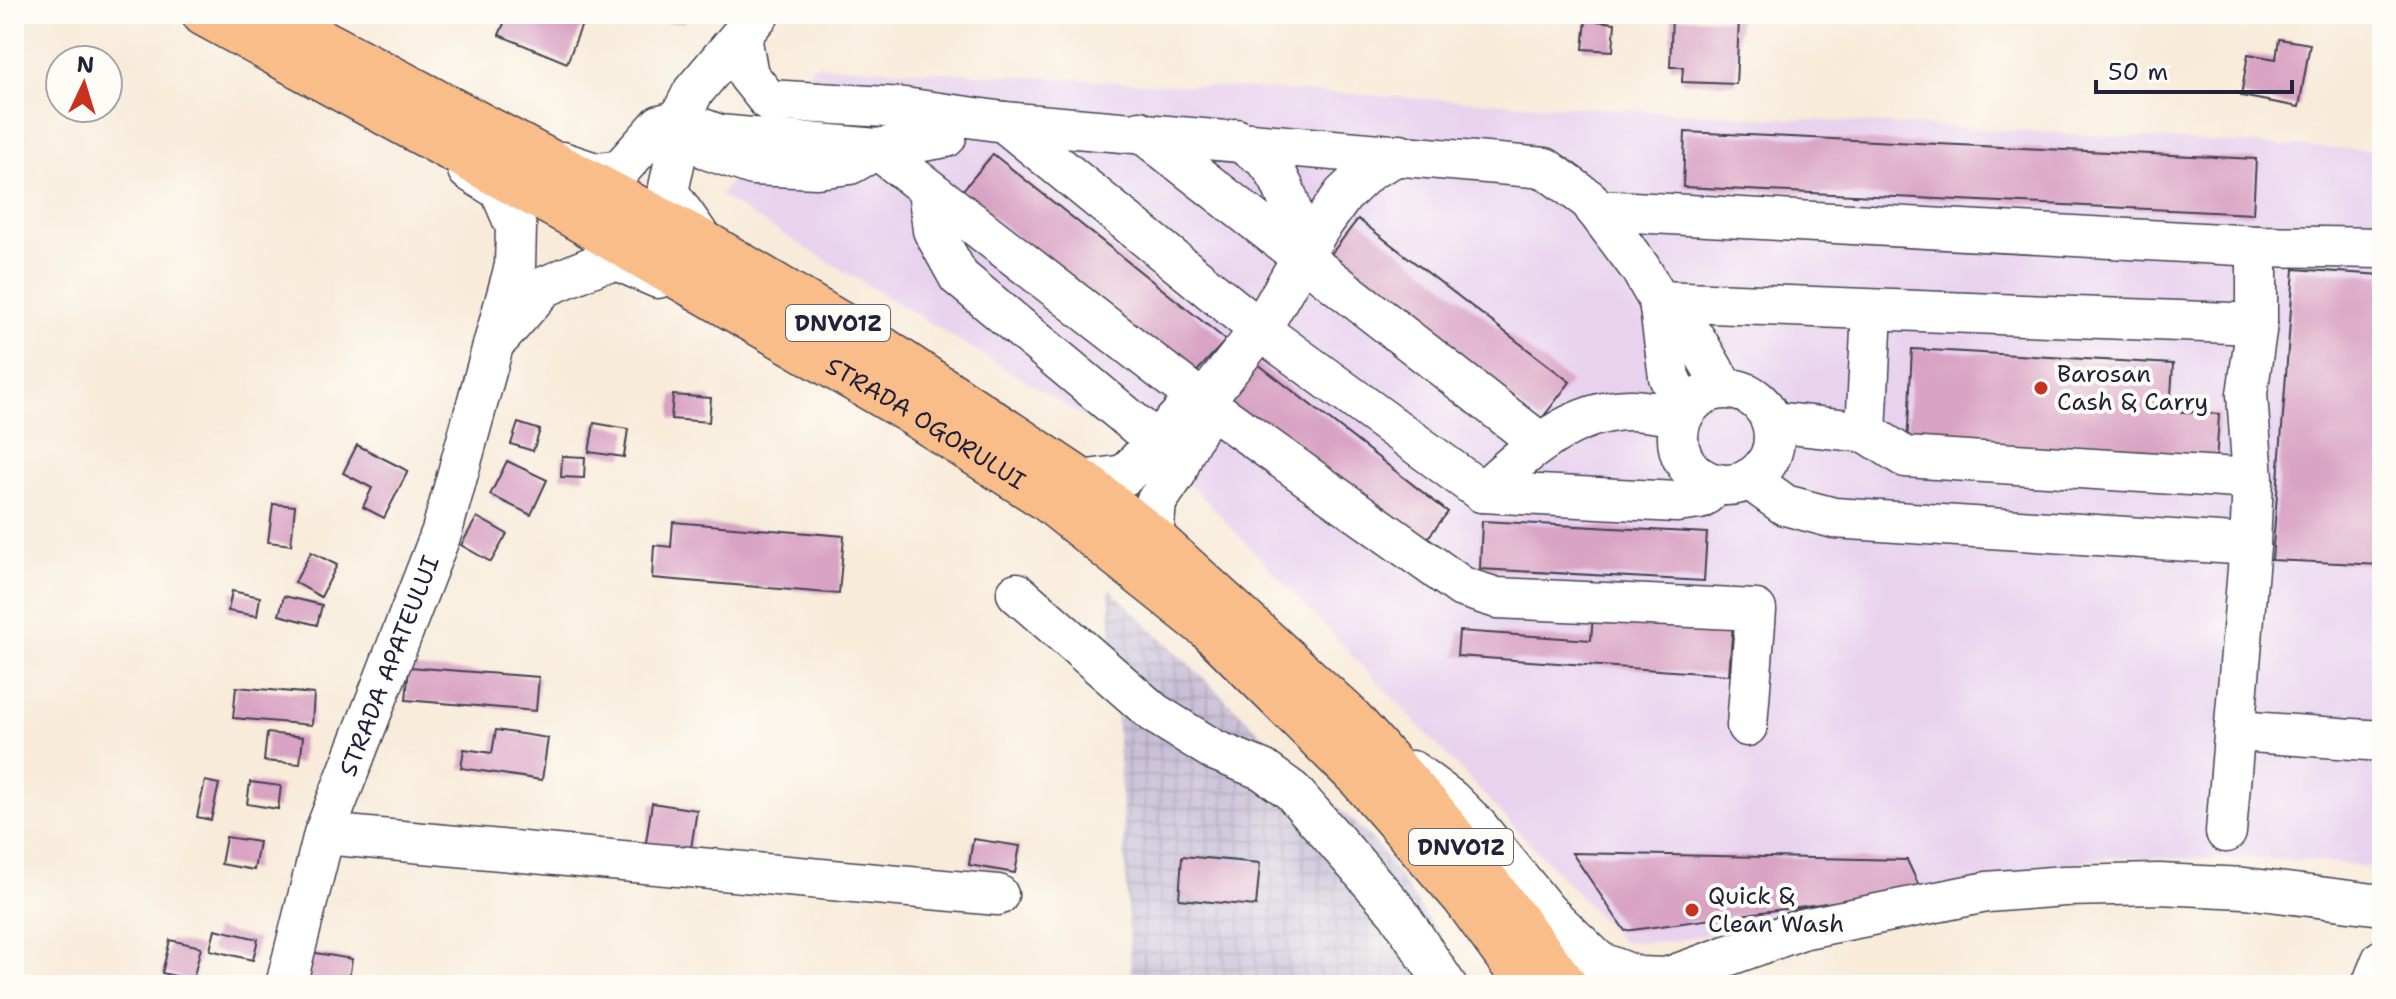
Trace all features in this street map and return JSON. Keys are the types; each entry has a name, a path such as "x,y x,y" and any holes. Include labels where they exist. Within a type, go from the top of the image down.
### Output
{"highway":[{"name":"STRADA OGORULUI","path":"204,14 293,66 572,215 906,409 1047,499 1211,630 1359,777 1464,897 1528,985"},
{"name":"STRADA OGORULUI","path":"270,14 704,243 884,350 1081,481 1153,538 1321,691 1382,752 1454,837 1565,985"}],"street":[{"path":"533,152 595,173 619,171 660,125 682,112 750,25"},
{"path":"750,25 748,75 768,100 904,108 1004,122 1236,139 1545,168 1589,200 1640,268 1659,301 1696,340 1724,388"},
{"name":"STRADA APATEULUI","path":"286,985 324,834 442,531 493,346 517,244 516,227 500,190 430,152 293,66"},
{"path":"682,112 709,150 753,165 817,168 850,164 904,108"},
{"path":"682,112 668,192 704,243"},
{"path":"870,141 946,137 1004,122"},
{"path":"1004,122 1260,330 1482,492 1677,502 1700,499 1734,482 1762,469 1771,455 1772,422 1754,397 1724,388 1695,399 1684,414 1678,430 1683,459 1692,471 1734,482 1785,505 1834,518 2250,545"},
{"path":"1140,131 1539,442"},
{"path":"1236,139 1266,161 1275,173 1288,201 1303,261"},
{"path":"870,141 1203,402 1475,594 1528,600 1756,610 1747,726"},
{"path":"1081,481 1125,475 1192,403 1203,402 1260,330 1303,261 1318,230 1343,195 1369,170 1400,154"},
{"path":"928,189 933,230 959,277 1157,442"},
{"path":"1596,210 2257,246 2382,248"},
{"path":"2226,832 2250,545 2253,479 2247,394 2257,324 2257,246"},
{"name":"STRADA APATEULUI","path":"493,346 544,287 601,263 619,261 750,320"},
{"path":"1659,301 2257,324"},
{"path":"1659,301 1669,377 1684,414"},
{"path":"1866,432 1872,311"},
{"path":"1153,538 1156,502 1176,473 1205,413 1203,402"},
{"path":"1482,492 1539,442 1598,415 1630,410 1684,414"},
{"path":"1772,422 1866,432 1905,457 2253,479"},
{"path":"1017,593 1154,713 1214,750 1263,770 1292,791 1397,911 1446,985"},
{"path":"2236,731 2382,741"},
{"path":"1382,752 1418,774 1459,808 1547,912 1599,962 1638,977 1666,978 1709,972 1802,929 1987,892 2159,884 2245,888 2382,905"},
{"path":"324,834 998,895"},
{"path":"2372,985 2382,960"}],"shaded area":[{"path":"813,65 2382,151 2382,868 2302,860 2106,857 1674,941 1623,942 1195,489 1046,393 720,196"},
{"path":"1109,588 1376,843 1473,985 1132,985"}],"building":[{"path":"508,14 684,14 685,23 584,19 567,63 499,35"},
{"path":"1672,17 1739,20 1736,84 1682,82 1683,67 1670,67"},
{"path":"1586,20 1615,23 1613,51 1583,49"},
{"path":"2279,39 2310,44 2299,107 2241,96 2248,54 2276,59"},
{"path":"1685,132 2256,159 2253,214 1683,187"},
{"path":"993,154 1226,340 1190,379 962,191"},
{"path":"1358,219 1570,382 1540,421 1328,258"},
{"path":"2294,269 2382,275 2382,565 2272,560"},
{"name":"Barosan Cash & Carry","path":"1912,349 2173,364 2170,411 2219,414 2216,466 1907,447"},
{"path":"1258,364 1448,512 1415,554 1226,406"},
{"path":"673,395 711,398 709,422 671,419"},
{"path":"518,423 540,430 533,451 511,444"},
{"path":"594,423 628,429 624,457 589,452"},
{"path":"357,445 408,471 384,518 363,507 372,488 343,473"},
{"path":"562,456 585,457 584,478 561,477"},
{"path":"507,461 547,480 531,515 490,495"},
{"path":"273,504 295,506 291,545 268,542"},
{"path":"477,517 507,534 491,562 461,545"},
{"path":"1482,521 1707,533 1704,581 1480,569"},
{"path":"673,522 844,536 839,594 652,578 654,545 671,547"},
{"path":"311,552 337,565 321,597 295,582"},
{"path":"232,591 260,597 257,616 228,611"},
{"path":"284,596 322,605 317,625 279,615"},
{"path":"1593,615 1733,624 1729,675 1457,656 1459,631 1591,640"},
{"path":"409,667 539,677 536,711 406,700"},
{"path":"236,687 314,694 312,725 233,718"},
{"path":"496,730 548,738 542,780 461,768 464,749 492,753"},
{"path":"267,733 303,737 300,764 264,761"},
{"path":"205,781 219,784 211,820 197,817"},
{"path":"250,782 281,786 278,809 247,804"},
{"path":"652,803 697,810 689,861 644,855"},
{"path":"226,837 259,842 254,870 221,864"},
{"path":"973,839 1020,846 1015,873 969,865"},
{"name":"Quick & Clean Wash","path":"1572,853 1907,860 1921,890 1625,931"},
{"path":"1182,856 1260,863 1256,906 1179,899"},
{"path":"215,929 258,939 253,960 210,950"},
{"path":"170,940 201,947 193,980 162,973"},
{"path":"310,952 352,959 348,985 304,985"}],"place":[{"name":"Barosan Cash & Carry","path":"2041,388"},
{"name":"Quick & Clean Wash","path":"1692,910"}]}
